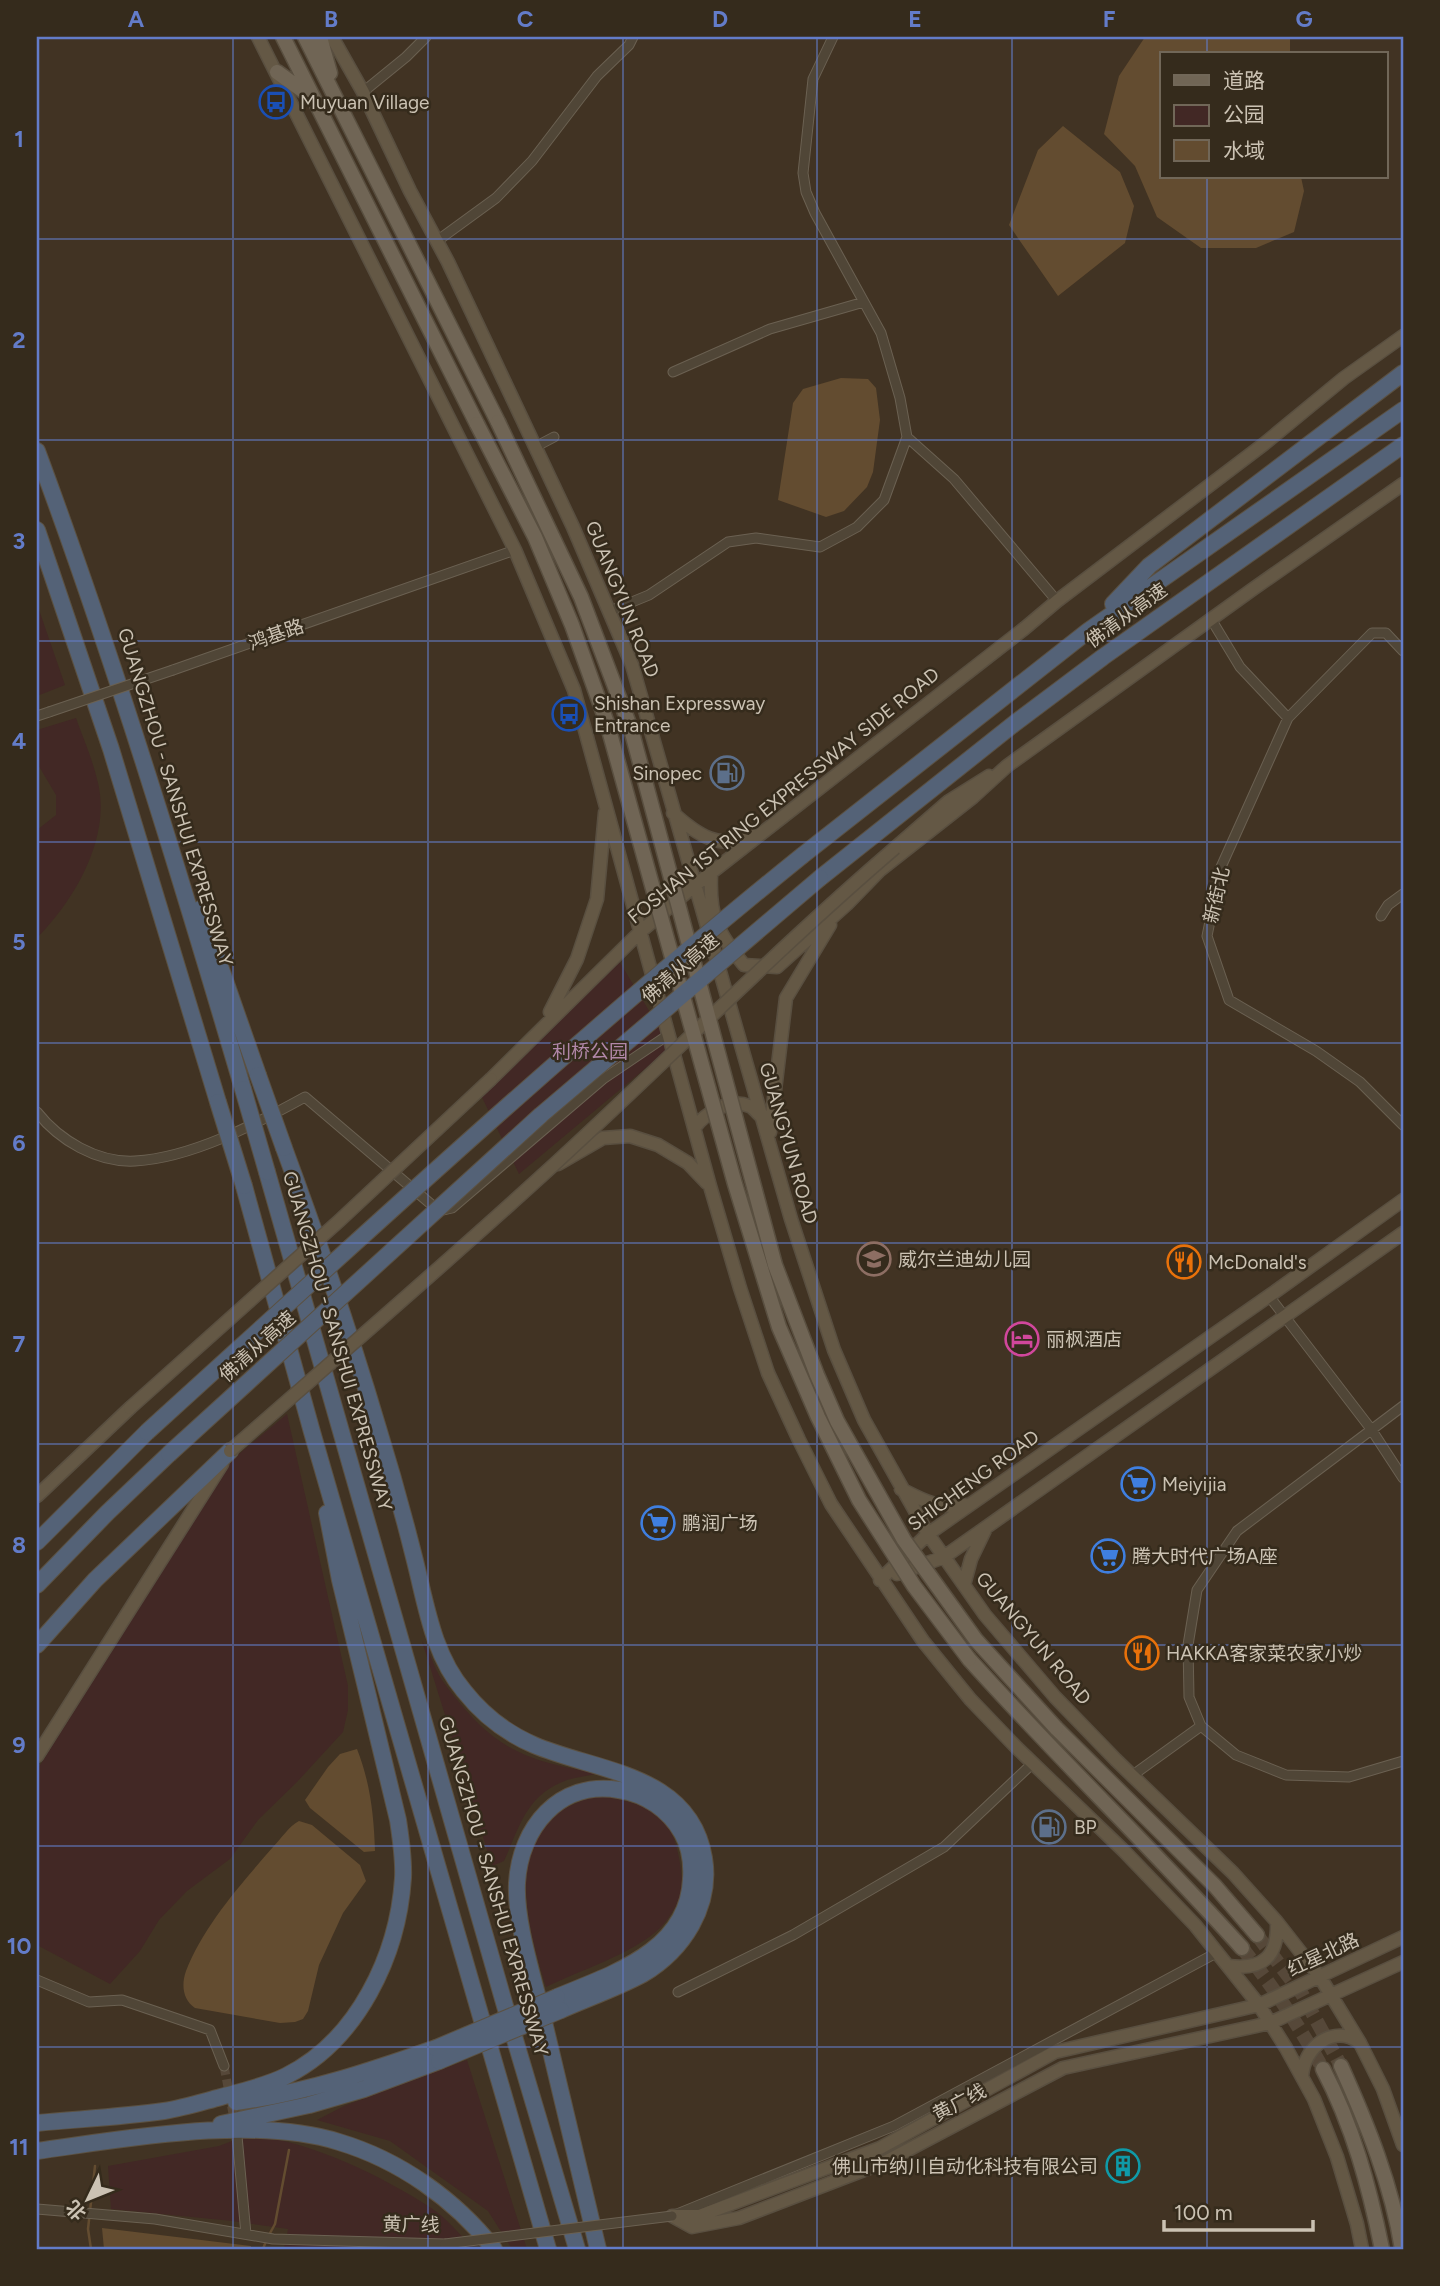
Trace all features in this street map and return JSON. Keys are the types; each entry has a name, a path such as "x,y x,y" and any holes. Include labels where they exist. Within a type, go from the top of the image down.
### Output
{"highway":[{"path":"1088,631 1149,566 1403,373"},
{"name":"佛清从高速","path":"37,1542 147,1432 488,1122 705,934 1088,631 1403,410"},
{"name":"佛清从高速","path":"38,1585 139,1482 476,1173 820,878 1007,729 1103,657 1403,444"},
{"name":"GUANGZHOU - SANSHUI EXPRESSWAY","path":"37,451 99,624 143,759 243,1089 505,2007 577,2249"},
{"path":"37,530 111,749 244,1186 312,1432 548,2249"},
{"path":"143,759 228,983 346,1323 379,1427 436,1642 456,1681 482,1711 512,1734 552,1752 629,1776 658,1789 678,1806 698,1839 704,1857 704,1894 692,1926 678,1944 643,1974 559,2004 437,2054 364,2089 309,2105 174,2134"},
{"path":"166,2110 265,2085 303,2066 339,2035 367,1997 388,1954 395,1929 403,1879 403,1854 398,1820 340,1580 312,1432"},
{"path":"37,1645 95,1580 230,1451"},
{"path":"559,2004 650,1953 678,1923 686,1906 691,1888 689,1851 682,1834 670,1817 642,1796 610,1788 592,1789 560,1801 545,1813 527,1838 523,1846 517,1886 528,1956 598,2249"},
{"path":"37,2123 263,2098 306,2090 437,2054"},
{"path":"37,2151 174,2134 239,2130 271,2131 338,2141 396,2166 420,2180 445,2199 494,2249"}],"main road":[{"path":"258,37 515,550 574,690 710,1186 768,1373 831,1504 923,1641 970,1699 1195,1924 1259,2005 1314,2099 1337,2157 1362,2249"},
{"path":"283,37 535,537 572,625 607,723 735,1185 779,1327 818,1417 859,1500 914,1586 969,1659 1035,1733 1176,1875 1242,1948"},
{"name":"GUANGYUN ROAD","path":"305,37 498,422 581,597 631,729 775,1265 822,1387 853,1451 916,1558 976,1640 1056,1728 1215,1886 1257,1935"},
{"path":"320,37 338,101"},
{"name":"GUANGYUN ROAD","path":"332,37 363,92 536,447 632,665 798,1243 834,1350 864,1420 928,1534 985,1615 1055,1696 1180,1820 1277,1922 1320,1977 1360,2043 1382,2089 1403,2145"},
{"path":"277,72 317,101"},
{"name":"FOSHAN 1ST RING EXPRESSWAY SIDE ROAD","path":"37,1496 130,1408 339,1221 491,1079 640,932 694,886 1057,601 1264,444 1344,378 1403,336"},
{"path":"37,1756 230,1451 547,1171 760,970 949,802 1007,766 1403,484"},
{"path":"711,874 710,903 723,939 744,965 777,967 847,904 880,870 974,797 1007,766"},
{"path":"542,1027 577,959 597,899 606,802"},
{"path":"673,813 698,834 720,842 743,840 771,825"},
{"path":"768,1143 786,998 829,927 847,904"},
{"path":"694,1128 703,1116 726,1105 748,1105 762,1117"},
{"path":"547,1171 603,1138 630,1136 658,1145 688,1163 710,1186"},
{"name":"SHICHENG ROAD","path":"880,1580 928,1534 1403,1200"},
{"path":"880,1580 944,1557 1403,1233"},
{"path":"901,1489 932,1504 947,1507 969,1505"},
{"path":"964,1585 971,1559 986,1527"},
{"path":"1229,1966 1249,1967 1271,1955 1278,1939 1277,1922"},
{"name":"红星北路","path":"1259,2005 1403,1937"},
{"name":"黄广线","path":"672,2216 692,2227 739,2218 885,2162 1063,2068 1270,2022 1333,1996 1403,1962"},
{"name":"黄广线","path":"672,2216 699,2216 880,2148 1055,2052 1259,2005"},
{"path":"1302,2077 1303,2063 1315,2045 1342,2034 1351,2036 1360,2043"},
{"path":"1342,2066 1382,2167 1402,2249"},
{"path":"1323,2069 1352,2134 1371,2192 1382,2249"}],"street":[{"path":"363,92 426,37"},
{"path":"437,242 496,198 533,161 597,76 629,45 633,37"},
{"path":"610,611 649,595 728,542 756,538 820,547 858,527 884,500 907,437 900,398 881,333 815,213 806,192 803,173 813,79 833,37"},
{"path":"673,372 770,329 864,302"},
{"path":"536,447 554,437"},
{"path":"907,437 954,479 1057,601"},
{"name":"鸿基路","path":"37,716 515,550"},
{"path":"1211,619 1240,667 1288,718"},
{"name":"新街北","path":"1403,651 1386,633 1372,633 1288,718 1221,867 1207,936 1229,1000 1327,1058 1360,1082 1403,1125"},
{"path":"1381,916 1388,905 1403,894"},
{"path":"37,1112 49,1128 71,1143 106,1157 132,1161 165,1157 246,1129 305,1097 439,1211 452,1208 603,1079 668,1035"},
{"path":"1269,1296 1371,1429 1403,1478"},
{"path":"1403,1406 1237,1531 1197,1590 1188,1645 1189,1697 1201,1726 1237,1755 1286,1774 1349,1777 1403,1761"},
{"path":"1133,1775 1201,1726"},
{"path":"678,1992 793,1936 944,1847 1033,1763"},
{"path":"672,2216 894,2126 1218,1952"},
{"path":"37,1980 89,2002 122,2000 210,2029 224,2066"},
{"path":"237,2136 246,2234"},
{"name":"黄广线","path":"37,2209 155,2219 268,2238 445,2244 672,2216"}],"green space":[{"path":"37,604 65,685 37,696"},
{"path":"76,718 97,779 101,800 100,822 95,844 77,886 37,938 37,830 56,815 56,795 37,763 37,730"},
{"name":"利桥公园","path":"619,961 671,1047 519,1174 476,1085"},
{"path":"287,1414 348,1686 348,1710 343,1732 258,1820 230,1859 187,1891 159,1920 140,1951 110,1984 37,1945 37,1770 233,1459"},
{"path":"422,1641 442,1680 476,1721 492,1735 527,1756 599,1773 567,1780 542,1794 526,1813 504,1861 492,1866"},
{"path":"598,1795 644,1807 666,1823 679,1856 682,1884 680,1895 667,1921 636,1946 546,1987 534,1945 526,1898 530,1853 539,1833 554,1816 569,1806"},
{"path":"467,2060 527,2249 512,2249 488,2211 390,2141 317,2120 344,2106"},
{"path":"245,2136 291,2143 341,2160 366,2172 437,2212 474,2249 284,2249 288,2229 111,2209 108,2166 219,2146"}],"water":[{"path":"1145,37 1290,37 1290,52 1160,52 1160,178 1301,178 1304,191 1294,232 1256,248 1201,248 1157,217 1135,166 1104,134 1119,76"},
{"path":"1063,126 1120,172 1134,206 1125,243 1058,296 1009,225 1038,150"},
{"path":"841,378 868,379 876,388 880,420 873,472 867,487 844,511 826,517 778,500 793,403 803,389"},
{"path":"357,1749 370,1799 375,1851 364,1852 310,1808 305,1800 340,1754"},
{"path":"299,1821 312,1825 360,1865 366,1881 343,1913 319,1965 308,2011 303,2019 280,2023 195,2008 184,1992 184,1982 186,1971 203,1937 248,1876 288,1829"},
{"path":"102,2228 251,2246 251,2249 104,2249"}],"waterway":[{"path":"269,2235 275,2224 289,2150"},
{"path":"91,2249 88,2229 95,2166"},
{"path":"263,2249 266,2241"}],"tunnel":[{"path":"1257,1935 1302,1994 1341,2066"},
{"path":"1242,1948 1285,2007 1323,2069"},
{"path":"224,2066 235,2124"}],"place":[{"name":"Muyuan Village","path":"276,102"},
{"name":"Shishan Expressway Entrance","path":"569,714"},
{"name":"Sinopec","path":"727,773"},
{"name":"威尔兰迪幼儿园","path":"874,1259"},
{"name":"McDonald's","path":"1184,1262"},
{"name":"丽枫酒店","path":"1022,1339"},
{"name":"Meiyijia","path":"1138,1484"},
{"name":"鹏润广场","path":"658,1523"},
{"name":"腾大时代广场A座","path":"1108,1556"},
{"name":"HAKKA客家菜农家小炒","path":"1142,1653"},
{"name":"BP","path":"1049,1827"},
{"name":"佛山市纳川自动化科技有限公司","path":"1123,2166"}]}
